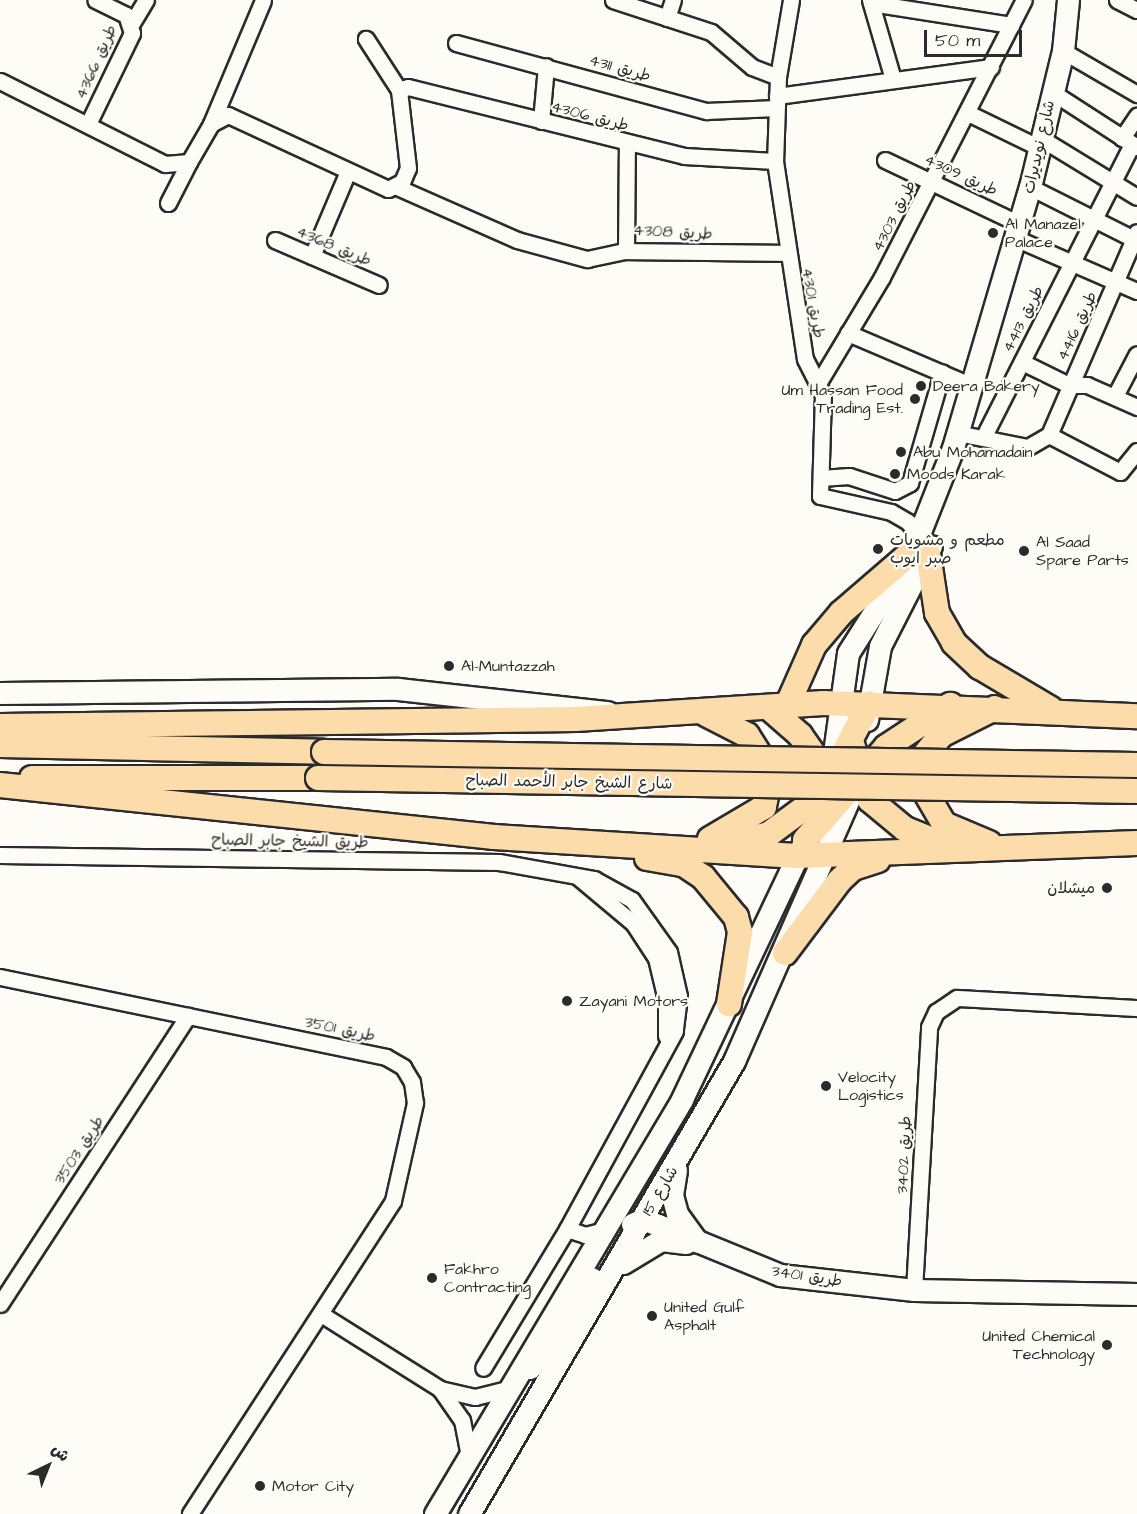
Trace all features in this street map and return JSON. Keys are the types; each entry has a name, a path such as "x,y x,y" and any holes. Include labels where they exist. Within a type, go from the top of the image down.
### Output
{"main road":[{"path":"777,707 814,645 841,613 920,548 937,613 954,643 980,667 1058,713"},
{"path":"841,704 859,777 886,815 958,850"},
{"path":"0,726 313,725 706,714 841,704 950,705 1136,716"},
{"path":"839,797 851,743 869,704"},
{"path":"801,848 839,797 886,747 950,705"},
{"path":"777,707 800,735 839,797"},
{"path":"995,708 941,735 922,758 920,783 944,824 965,837 1009,847"},
{"path":"688,847 749,819 771,790 770,763 762,752 747,735 706,714"},
{"path":"0,745 1137,765"},
{"name":"شارع الشيخ جابر الأحمد الصباح","path":"0,777 318,778 1137,791"},
{"path":"0,784 494,837 666,860 703,877 726,899 740,932 729,1004"},
{"path":"688,847 770,834 808,805 839,797"},
{"path":"494,837 688,847 801,848 828,856 1137,843"},
{"path":"785,952 853,868 919,853"}],"street":[{"name":"طريق 4366","path":"89,122 132,33 132,23 126,15 94,0"},
{"path":"132,23 146,0"},
{"path":"168,203 211,124 262,0"},
{"path":"667,18 673,0"},
{"name":"طريق 4301","path":"791,0 778,77 776,161 786,253 805,359 819,382 820,496 900,516 920,548"},
{"name":"طريق 4303","path":"819,382 932,181 1024,0"},
{"path":"1117,0 1137,10"},
{"path":"619,1 721,37 752,67 778,77"},
{"path":"893,79 870,2 1011,25"},
{"name":"شارع نويديرات","path":"859,777 880,646 957,458 955,440 1030,187 1072,6"},
{"path":"366,39 399,90 408,168 397,187"},
{"name":"طريق 4311","path":"456,43 707,111 776,102 893,79 991,67"},
{"path":"1063,51 1137,94"},
{"path":"541,121 546,66"},
{"name":"طريق 4366","path":"0,81 89,122 165,164 189,162"},
{"name":"طريق 4306","path":"399,90 408,87 627,144 709,159 776,161"},
{"path":"1052,92 1130,143"},
{"path":"968,113 1041,144 1137,197"},
{"path":"211,124 228,115 388,189 397,187 475,224 571,256 600,259 626,251"},
{"name":"طريق 4413","path":"984,436 1130,143 1137,116"},
{"name":"طريق 4308","path":"627,144 626,251 786,253"},
{"name":"طريق 4309","path":"885,160 932,181 1072,262 1137,291"},
{"path":"312,255 348,171"},
{"path":"1030,187 1136,236"},
{"name":"طريق 4416","path":"1049,435 1069,385 1118,282 1136,236"},
{"name":"طريق 4368","path":"274,240 380,285"},
{"path":"848,333 972,386"},
{"path":"1115,396 1137,354"},
{"path":"1022,362 1069,385 1081,384 1115,396 1137,407"},
{"path":"821,478 849,476 895,491 910,483 942,373"},
{"path":"955,440 984,436 1028,447 1049,435 1124,472 1137,451"},
{"name":"شارع نويديرات","path":"839,797 841,704 851,645 920,548"},
{"path":"0,693 398,689 626,716"},
{"name":"شارع 15","path":"469,1514 679,1161 785,952 828,856 839,797"},
{"name":"شارع 15","path":"435,1514 506,1389 639,1172 729,1004 801,848"},
{"name":"طريق الشيخ جابر الصباح","path":"0,855 499,861 611,885 632,900 669,952 679,996 675,1031 567,1229 483,1368"},
{"name":"طريق 3501","path":"0,977 386,1057 403,1066 412,1082 415,1103 393,1202 190,1514"},
{"name":"طريق 3402","path":"914,1290 929,1027 936,1012 957,998 1137,1008"},
{"name":"طريق 3503","path":"0,1304 188,1016"},
{"path":"679,1161 674,1204 701,1247"},
{"path":"446,1514 633,1193 639,1172"},
{"path":"528,1370 617,1239 643,1220"},
{"name":"طريق 3401","path":"643,1220 701,1247 780,1275 914,1290 1137,1294"},
{"path":"567,1229 585,1235 601,1231"},
{"path":"567,1229 586,1257"},
{"path":"605,1282 644,1245 660,1240 701,1247"},
{"path":"321,1314 440,1389 475,1397 506,1389"},
{"path":"440,1389 462,1420 470,1455"}],"place":[{"name":"Al Manazel Palace","path":"993,233"},
{"name":"Deera Bakery","path":"921,386"},
{"name":"Um Hassan Food Trading Est.","path":"915,399"},
{"name":"Abu Mohamadain","path":"901,452"},
{"name":"Moods Karak","path":"895,474"},
{"name":"مطعم و مشويات صبر ايوب","path":"878,549"},
{"name":"Al Saad Spare Parts","path":"1024,551"},
{"name":"Al-Muntazzah","path":"449,666"},
{"name":"ميشلان","path":"1107,888"},
{"name":"Zayani Motors","path":"567,1001"},
{"name":"Velocity Logistics","path":"826,1086"},
{"name":"Fakhro Contracting","path":"432,1278"},
{"name":"United Gulf Asphalt","path":"652,1316"},
{"name":"United Chemical Technology","path":"1107,1345"},
{"name":"Motor City","path":"260,1486"}]}
